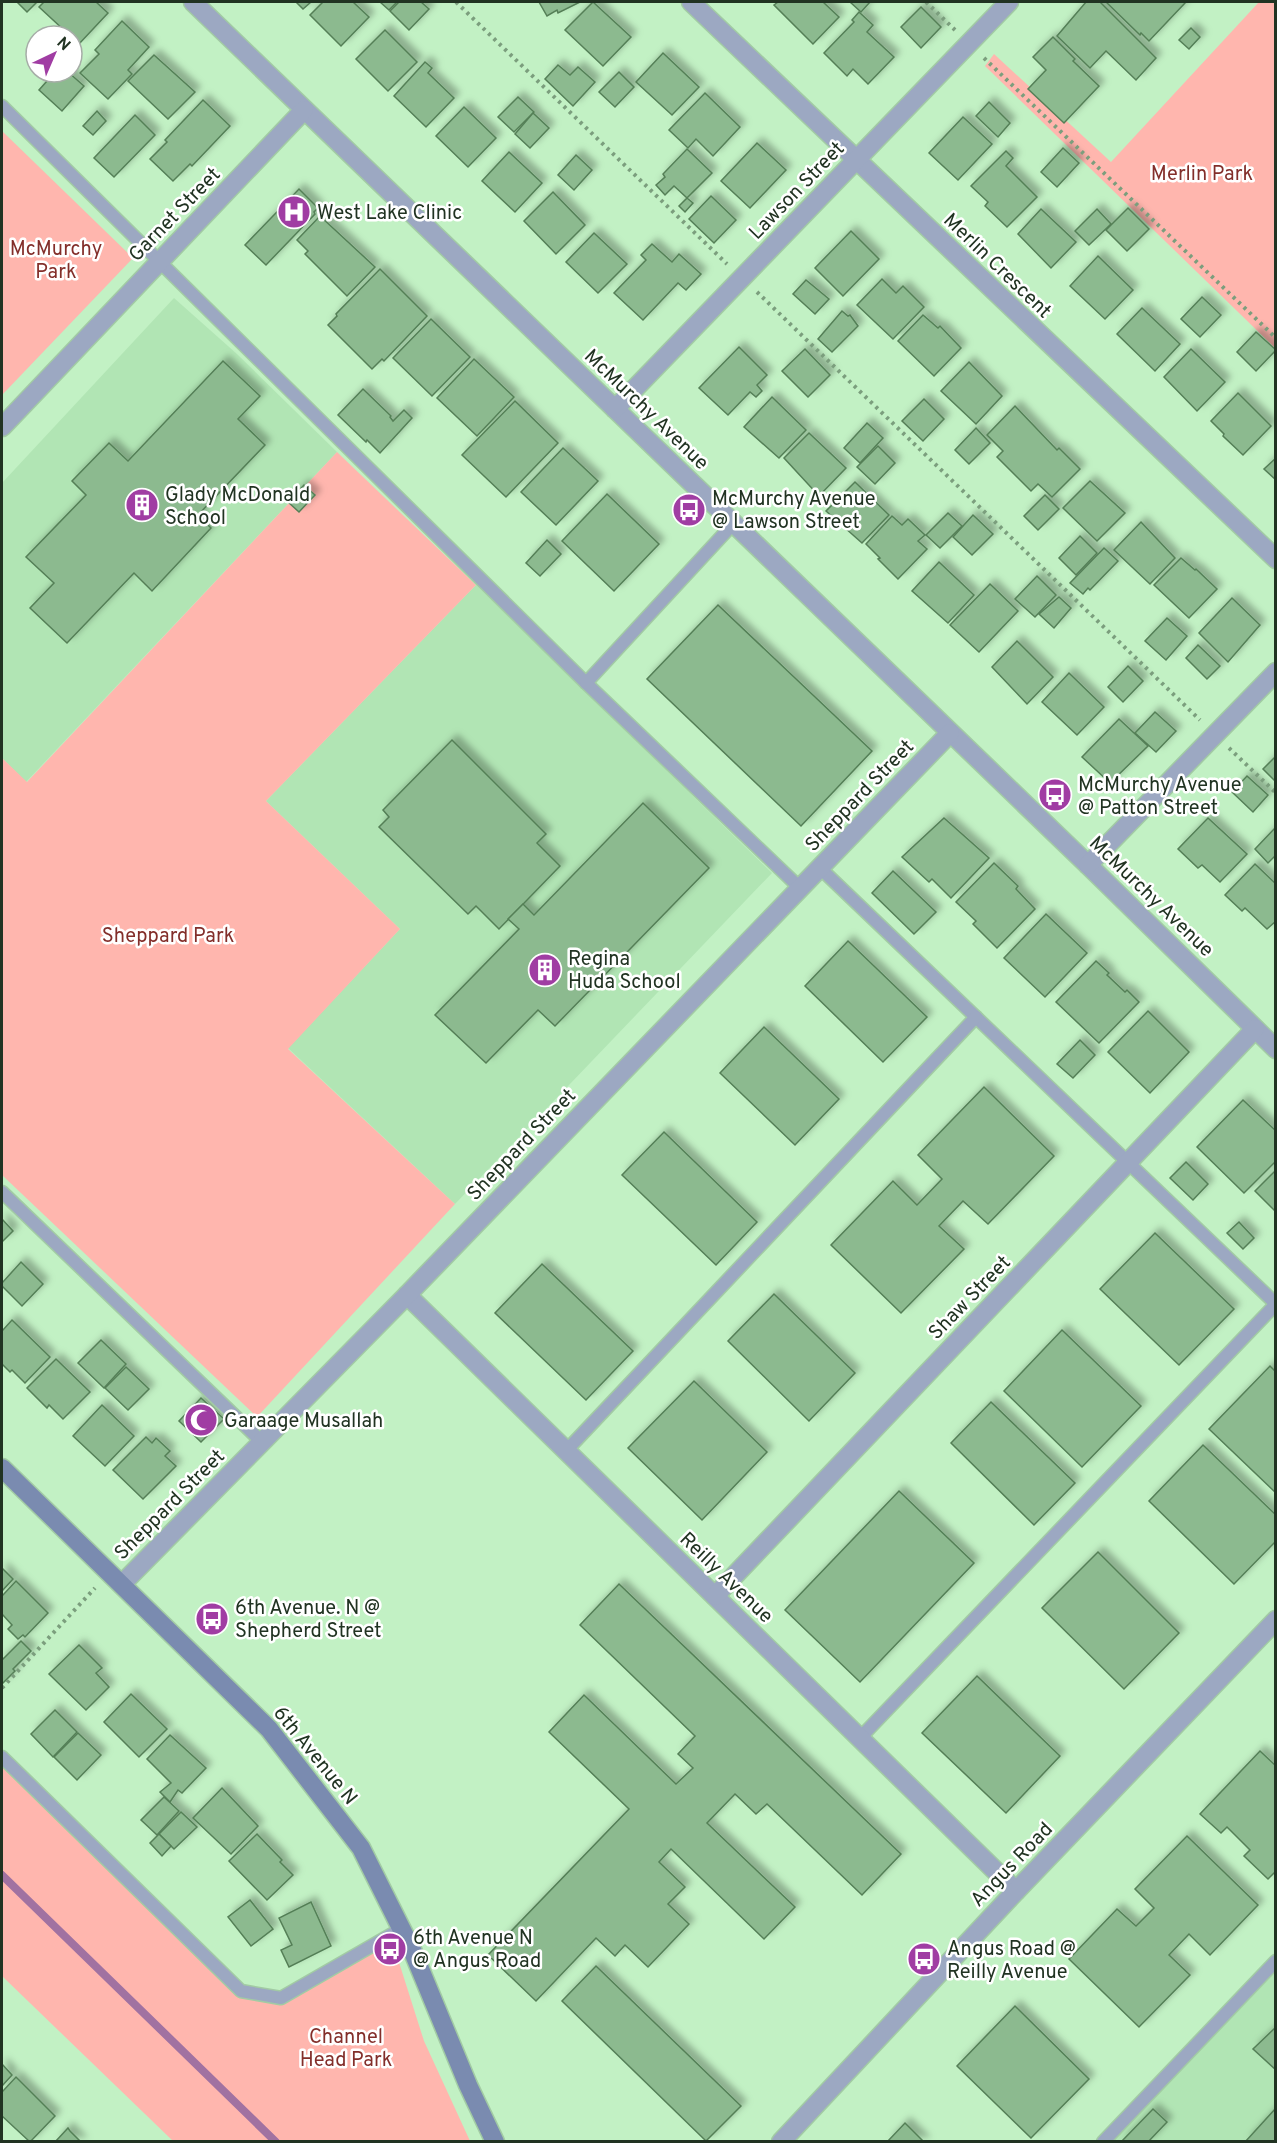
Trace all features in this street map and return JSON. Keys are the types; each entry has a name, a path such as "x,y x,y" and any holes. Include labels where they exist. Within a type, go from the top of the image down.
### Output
{"street":[{"name":"McMurchy Avenue","path":"193,2 1088,865 1275,1049"},
{"name":"Merlin Crescent","path":"691,2 1275,559"},
{"name":"Lawson Street","path":"615,409 1009,2"},
{"name":"Garnet Street","path":"2,427 304,110"},
{"path":"1088,865 1275,672"},
{"name":"Sheppard Street","path":"116,1578 262,1442 950,734"},
{"name":"Shaw Street","path":"715,1596 1255,1029"},
{"name":"Reilly Avenue","path":"407,1295 1016,1891"},
{"name":"6th Avenue N","path":"2,1468 269,1729 361,1848 413,1952 468,2085 495,2142"},
{"name":"Angus Road","path":"781,2142 1016,1891 1275,1620"}],"lane":[{"path":"2,106 586,683 801,888"},
{"path":"586,683 734,524"},
{"path":"820,868 1275,1304 860,1738"},
{"path":"566,1450 976,1017"},
{"path":"2,1192 262,1442"},
{"path":"2,1757 241,1991 280,1998 401,1929"},
{"path":"1103,2142 1275,1961"}],"path":[{"path":"456,2 1275,793"},
{"path":"926,2 1275,338"},
{"path":"2,1688 116,1578"}],"shaded area":[{"path":"174,298 237,354 337,452 26,782 2,758 2,483"},
{"path":"476,585 772,873 455,1204 288,1048 400,929 266,801"},
{"path":"1275,1973 1275,2141 1112,2141"}],"green space":[{"name":"Merlin Park","path":"1259,2 1275,2 1275,348 985,66 994,54 1111,162"},
{"name":"McMurchy Park","path":"2,131 133,258 2,395"},
{"name":"Sheppard Park","path":"337,452 476,585 266,801 400,929 288,1049 455,1204 257,1417 2,1175 2,758 27,782"},
{"name":"Channel Head Park","path":"2,1757 241,1991 281,1998 390,1934 424,2041 470,2141 173,2141 2,1976"}],"building":[{"path":"17,2 37,2 27,12"},
{"path":"44,2 96,2 108,13 84,39 84,24 57,24 39,7"},
{"path":"296,2 311,2 303,9"},
{"path":"323,2 353,2 369,17 341,46 310,15"},
{"path":"380,2 397,2 389,10"},
{"path":"399,2 421,2 429,9 409,30 390,11"},
{"path":"539,2 580,2 547,16"},
{"path":"593,2 631,37 603,66 565,30"},
{"path":"778,2 823,2 839,17 813,44 774,5"},
{"path":"850,2 870,2 861,12"},
{"path":"1086,2 1100,2 1156,58 1136,80 1106,51 1090,68 1057,36"},
{"path":"1106,2 1184,2 1185,3 1149,41"},
{"path":"921,7 941,27 921,48 901,27"},
{"path":"859,12 873,25 867,32 894,57 868,84 853,69 847,76 824,53 854,22 852,20"},
{"path":"122,21 149,47 128,70 132,74 108,99 84,77 84,69 99,54 95,50"},
{"path":"1191,28 1200,37 1189,49 1179,40"},
{"path":"385,30 417,62 388,91 356,59"},
{"path":"1053,37 1075,59 1073,61 1099,86 1064,123 1028,89 1046,70 1033,57"},
{"path":"663,53 699,87 672,115 636,82"},
{"path":"154,55 195,92 168,119 128,81"},
{"path":"425,62 432,68 428,73 454,98 426,127 394,96"},
{"path":"558,65 570,75 578,67 595,82 573,106 545,79"},
{"path":"619,72 634,87 615,107 599,92"},
{"path":"44,84 82,84 84,86 62,111 39,90"},
{"path":"705,93 740,127 713,156 696,139 688,148 669,130"},
{"path":"518,97 534,112 514,132 498,117"},
{"path":"203,100 230,126 192,166 190,164 173,181 150,159"},
{"path":"989,102 1010,123 998,137 976,116"},
{"path":"464,107 496,138 468,167 436,136"},
{"path":"97,111 106,121 93,135 83,126"},
{"path":"533,113 549,128 530,148 515,134"},
{"path":"135,115 155,135 114,177 94,158"},
{"path":"963,117 992,144 958,180 929,153"},
{"path":"757,143 786,170 750,208 721,181"},
{"path":"1063,148 1079,163 1057,187 1041,172"},
{"path":"687,149 712,173 687,198 674,186 665,195 656,185 665,177 663,174"},
{"path":"1006,151 1013,158 1006,166 1037,197 1007,227 985,206 988,202 971,186"},
{"path":"509,152 542,183 515,212 482,181"},
{"path":"576,155 592,170 574,190 558,175"},
{"path":"299,189 318,208 315,214 266,265 245,245"},
{"path":"553,192 585,225 556,254 524,221"},
{"path":"711,196 736,220 714,243 689,219"},
{"path":"687,198 693,203 685,212 679,206"},
{"path":"1128,208 1149,229 1127,251 1106,230"},
{"path":"1041,209 1076,242 1051,268 1018,234"},
{"path":"1097,209 1111,224 1089,245 1075,231"},
{"path":"320,216 375,267 347,296 305,254 308,251 297,240"},
{"path":"851,231 879,259 843,296 815,268"},
{"path":"594,233 627,264 598,293 566,262"},
{"path":"652,244 672,262 679,254 701,274 686,290 678,283 643,320 614,293 646,260 641,255"},
{"path":"1098,256 1133,290 1105,319 1070,286"},
{"path":"380,269 427,316 384,361 382,359 372,369 328,325"},
{"path":"882,279 896,293 903,286 924,307 893,339 857,305"},
{"path":"806,280 829,299 815,314 793,294"},
{"path":"1202,297 1221,315 1200,337 1181,319"},
{"path":"1142,308 1180,344 1155,371 1117,334"},
{"path":"842,311 850,315 858,326 832,352 818,339"},
{"path":"923,315 938,328 940,326 961,348 934,376 898,341"},
{"path":"431,319 470,357 432,396 393,358"},
{"path":"1256,332 1276,350 1256,371 1237,352"},
{"path":"739,347 767,375 757,385 762,391 756,397 750,392 728,415 699,388"},
{"path":"805,349 830,375 808,397 782,371"},
{"path":"1191,349 1225,382 1197,411 1164,377"},
{"path":"474,359 514,397 477,436 437,398"},
{"name":"Glady McDonald School","path":"223,361 260,396 238,419 265,445 198,515 211,528 152,591 134,573 67,643 30,608 54,583 26,557 86,495 72,481 109,443 128,461"},
{"path":"969,362 1002,396 976,424 941,391"},
{"path":"363,389 391,416 393,421 404,410 412,418 380,453 338,415"},
{"path":"1238,393 1271,426 1243,455 1211,421"},
{"path":"772,397 806,430 779,458 744,427"},
{"path":"924,399 944,419 923,441 902,421"},
{"path":"515,401 558,443 506,497 462,455"},
{"path":"1015,406 1057,450 1059,448 1080,469 1052,497 1038,484 1031,491 997,457 1003,451 987,435"},
{"path":"867,423 883,438 860,463 844,448"},
{"path":"976,428 990,443 969,464 955,450"},
{"path":"809,433 846,468 819,496 784,458"},
{"path":"878,446 895,463 875,484 857,467"},
{"path":"563,448 598,481 556,525 521,492"},
{"path":"1276,458 1276,480 1264,469"},
{"path":"1090,481 1125,513 1097,541 1063,508"},
{"path":"855,482 889,515 862,543 826,511"},
{"path":"304,485 315,495 299,512 288,502"},
{"path":"607,494 659,544 614,591 562,541"},
{"path":"1045,495 1059,509 1038,530 1024,516"},
{"path":"948,513 962,526 940,548 926,535"},
{"path":"973,515 993,534 972,555 953,537"},
{"path":"892,516 902,525 908,519 925,535 918,541 927,549 898,579 866,544"},
{"path":"1141,522 1175,558 1150,584 1114,550"},
{"path":"1080,536 1097,553 1076,575 1059,558"},
{"path":"547,540 561,554 540,576 526,563"},
{"path":"1104,548 1118,561 1090,590 1088,588 1083,594 1070,583"},
{"path":"1181,558 1217,589 1189,618 1154,585"},
{"path":"939,562 974,595 948,623 912,591"},
{"path":"1037,576 1056,595 1035,617 1015,599"},
{"path":"990,584 1018,611 979,652 950,625"},
{"path":"1059,597 1071,608 1054,628 1039,614"},
{"path":"1232,598 1260,625 1228,662 1199,633"},
{"path":"718,605 872,751 801,826 647,679"},
{"path":"1167,618 1187,636 1166,660 1145,641"},
{"path":"1017,641 1053,677 1027,704 992,667"},
{"path":"1198,645 1220,666 1207,679 1186,658"},
{"path":"1128,666 1143,681 1123,702 1108,687"},
{"path":"1069,673 1104,707 1077,735 1042,702"},
{"path":"1155,712 1176,731 1156,752 1135,733"},
{"path":"1119,719 1148,746 1110,783 1082,757"},
{"path":"452,740 546,834 537,843 560,866 499,929 476,906 468,914 379,827 389,817 383,810"},
{"path":"1276,756 1276,782 1263,769"},
{"path":"1247,776 1268,795 1253,812 1232,792"},
{"name":"Regina Huda School","path":"643,803 709,868 555,1026 538,1010 486,1063 435,1015 519,929 508,919 523,904 534,915"},
{"path":"944,818 989,858 951,898 932,879 929,882 902,857"},
{"path":"1208,818 1247,854 1220,882 1202,865 1198,868 1178,849"},
{"path":"1274,829 1276,831 1276,855 1268,863 1255,849"},
{"path":"994,863 1018,886 1016,889 1035,909 997,948 973,924 976,921 956,902"},
{"path":"1255,864 1276,884 1276,921 1267,929 1245,908 1242,911 1225,895"},
{"path":"893,871 936,912 914,934 872,893"},
{"path":"1046,914 1087,953 1045,997 1004,958"},
{"path":"848,941 927,1017 883,1062 805,986"},
{"path":"1096,961 1109,973 1107,975 1139,1002 1099,1043 1056,1002"},
{"path":"1148,1011 1189,1052 1150,1093 1108,1052"},
{"path":"764,1027 839,1099 795,1145 720,1073"},
{"path":"1080,1040 1095,1055 1073,1078 1057,1064"},
{"path":"984,1087 1054,1156 988,1224 963,1201 939,1226 964,1249 901,1313 831,1245 893,1181 917,1205 942,1179 918,1155"},
{"path":"1243,1100 1276,1131 1276,1161 1244,1193 1197,1147"},
{"path":"664,1132 757,1222 716,1265 622,1175"},
{"path":"1186,1162 1208,1184 1193,1200 1170,1178"},
{"path":"1276,1170 1276,1212 1255,1191"},
{"path":"2,1219 13,1231 2,1242"},
{"path":"1239,1222 1254,1238 1243,1249 1227,1233"},
{"path":"1155,1233 1234,1309 1179,1365 1100,1289"},
{"path":"21,1262 43,1284 22,1306 2,1286 2,1283"},
{"path":"542,1264 633,1351 586,1400 495,1313"},
{"path":"774,1294 855,1373 809,1421 728,1341"},
{"path":"12,1320 50,1357 25,1383 2,1364 2,1331"},
{"path":"1062,1330 1141,1406 1082,1467 1004,1391"},
{"path":"101,1340 126,1364 104,1388 78,1363"},
{"path":"56,1359 90,1392 63,1419 49,1405 47,1408 27,1388"},
{"path":"1270,1366 1276,1372 1276,1493 1209,1429"},
{"path":"126,1367 149,1389 128,1410 105,1388"},
{"path":"694,1381 767,1452 702,1520 628,1448"},
{"name":"Garaage Musallah","path":"201,1398 224,1419 201,1442 179,1421"},
{"path":"991,1402 1075,1483 1034,1525 951,1443"},
{"path":"102,1405 134,1436 105,1466 73,1436"},
{"path":"146,1437 152,1443 156,1438 170,1451 165,1456 176,1466 143,1499 113,1470"},
{"path":"1203,1445 1276,1515 1276,1541 1234,1584 1149,1501"},
{"path":"899,1491 974,1563 860,1682 785,1610"},
{"path":"1098,1552 1179,1633 1124,1689 1042,1608"},
{"path":"2,1568 13,1579 2,1591"},
{"path":"16,1581 48,1613 25,1637 23,1635 18,1639 8,1629 12,1625 2,1614 2,1596"},
{"path":"619,1584 901,1854 862,1895 767,1804 756,1814 735,1794 707,1823 795,1907 764,1939 671,1849 659,1862 685,1887 668,1904 689,1924 648,1967 625,1945 615,1956 596,1938 536,2001 488,1955 629,1809 549,1732 584,1695 676,1784 693,1768 678,1754 695,1736 580,1625"},
{"path":"21,1641 31,1651 2,1684 2,1657 3,1659"},
{"path":"79,1645 102,1668 96,1673 109,1687 86,1710 49,1674"},
{"path":"977,1676 1060,1756 1006,1813 922,1733"},
{"path":"131,1694 167,1729 139,1757 104,1722"},
{"path":"55,1710 77,1732 53,1757 31,1734"},
{"path":"78,1733 101,1755 77,1780 54,1757"},
{"path":"170,1735 206,1768 182,1793 178,1790 170,1802 160,1792 171,1783 147,1759"},
{"path":"1260,1751 1276,1766 1276,1871 1268,1879 1244,1856 1250,1850 1227,1827 1221,1833 1200,1814"},
{"path":"222,1788 258,1826 231,1854 193,1818"},
{"path":"164,1797 179,1811 157,1835 141,1820"},
{"path":"181,1812 197,1827 174,1849 159,1834"},
{"path":"159,1834 171,1846 162,1856 150,1843"},
{"path":"257,1834 293,1875 267,1900 229,1861"},
{"path":"1187,1836 1258,1905 1210,1955 1189,1934 1169,1955 1190,1975 1139,2027 1069,1959 1117,1909 1136,1926 1154,1908 1135,1889"},
{"path":"250,1900 273,1929 251,1946 228,1917"},
{"path":"311,1902 331,1946 289,1967 281,1950 292,1945 279,1918"},
{"path":"596,1966 741,2106 706,2141 562,2001"},
{"path":"1015,2006 1089,2079 1031,2138 957,2066"},
{"path":"1276,2027 1276,2070 1253,2049"},
{"path":"2,2064 12,2075 2,2086"},
{"path":"16,2077 55,2116 30,2142 2,2116 2,2092"},
{"path":"1276,2108 1276,2142 1245,2142"},
{"path":"1153,2109 1167,2122 1148,2142 1121,2142"},
{"path":"905,2123 924,2142 887,2142"},
{"path":"68,2128 81,2142 55,2142"}],"waterway":[{"path":"2,1875 276,2142"}],"place":[{"name":"West Lake Clinic","path":"294,212"},
{"name":"Glady McDonald School","path":"142,505"},
{"name":"McMurchy Avenue @ Lawson Street","path":"689,510"},
{"name":"McMurchy Avenue @ Patton Street","path":"1055,795"},
{"name":"Regina Huda School","path":"545,970"},
{"name":"Garaage Musallah","path":"201,1420"},
{"name":"6th Avenue. N @ Shepherd Street","path":"212,1619"},
{"name":"6th Avenue N @ Angus Road","path":"390,1949"},
{"name":"Angus Road @ Reilly Avenue","path":"924,1959"}]}
